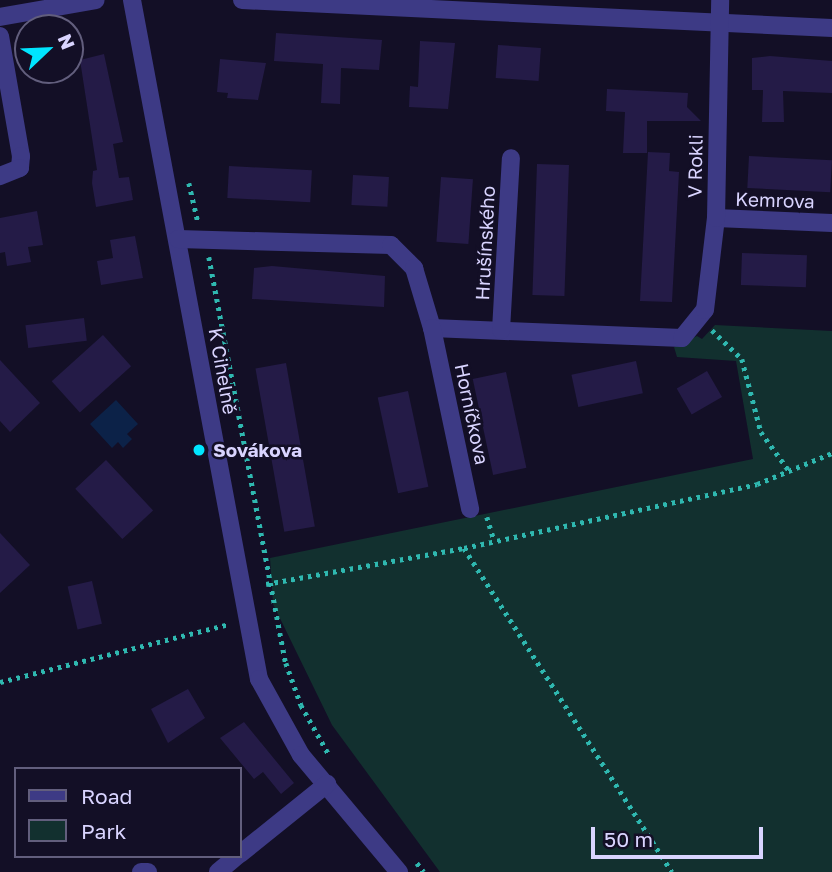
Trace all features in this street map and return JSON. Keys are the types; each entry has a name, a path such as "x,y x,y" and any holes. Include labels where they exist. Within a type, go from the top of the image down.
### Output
{"street":[{"path":"0,17 96,0"},
{"name":"K Cihelně","path":"132,0 259,679 270,704 301,755 399,872"},
{"path":"242,0 377,4 832,28"},
{"name":"V Rokli","path":"701,314 716,218 720,0"},
{"path":"0,36 21,156 20,168 0,176"},
{"name":"Hrušínského","path":"501,330 511,158"},
{"name":"Kemrova","path":"716,218 832,223"},
{"path":"177,239 391,245 414,268 432,328 681,338 701,314"},
{"name":"Horníčkova","path":"432,328 470,509"},
{"path":"242,853 327,784"},
{"path":"218,872 235,858"},
{"path":"141,872 148,872"}],"path":[{"path":"209,257 268,584 301,705 334,761"},
{"path":"701,314 735,347 742,359 761,432 790,472"},
{"path":"242,589 464,548 757,484 832,453"},
{"path":"464,548 672,872"},
{"path":"0,682 247,620"},
{"path":"413,858 424,872"}],"green space":[{"path":"715,325 832,331 832,872 440,872 332,725 273,604 270,558 753,459 736,361 677,357 674,347 697,336 702,339"}],"water":[{"path":"116,400 138,424 127,434 132,439 123,448 118,442 112,448 90,424"}],"building":[{"path":"276,33 382,40 379,70 341,68 340,104 321,103 323,64 274,61"},
{"path":"420,41 455,43 448,109 409,107 410,86 418,87"},
{"path":"498,45 541,48 539,81 496,78"},
{"path":"104,54 123,142 113,144 119,178 129,177 133,200 96,207 92,183 93,171 97,170 84,84 84,59"},
{"path":"770,56 832,61 832,93 783,91 784,122 762,122 763,90 752,90 752,58"},
{"path":"220,59 266,63 258,100 227,98 228,93 217,92"},
{"path":"607,89 688,93 687,107 701,121 647,121 647,153 623,153 625,112 606,111"},
{"path":"648,152 670,153 669,171 679,172 672,302 640,301"},
{"path":"749,156 832,160 830,192 747,188"},
{"path":"537,164 569,165 564,296 532,295"},
{"path":"229,166 312,170 310,202 227,198"},
{"path":"353,175 389,177 387,207 351,205"},
{"path":"441,177 473,179 468,244 436,242"},
{"path":"37,211 43,245 28,247 31,262 7,266 5,252 0,253 0,218"},
{"path":"135,236 143,278 101,285 97,261 113,258 110,240"},
{"path":"742,253 807,255 806,287 741,285"},
{"path":"272,266 385,276 384,307 252,299 254,268"},
{"path":"84,318 87,341 28,348 25,325"},
{"path":"103,335 131,366 80,412 52,381"},
{"path":"0,360 40,403 10,432 0,421"},
{"path":"636,361 643,393 578,407 571,375"},
{"path":"286,363 315,526 284,532 255,368"},
{"path":"707,371 722,397 692,414 677,388"},
{"path":"506,372 526,468 493,475 473,379"},
{"path":"408,391 428,487 398,493 378,397"},
{"path":"106,460 153,510 122,539 75,489"},
{"path":"0,533 30,565 0,593"},
{"path":"92,581 102,624 78,629 68,587"},
{"path":"188,689 205,718 168,743 151,709"},
{"path":"244,722 294,783 281,794 263,772 254,779 220,738"}],"place":[{"name":"Sovákova","path":"199,450"}]}
